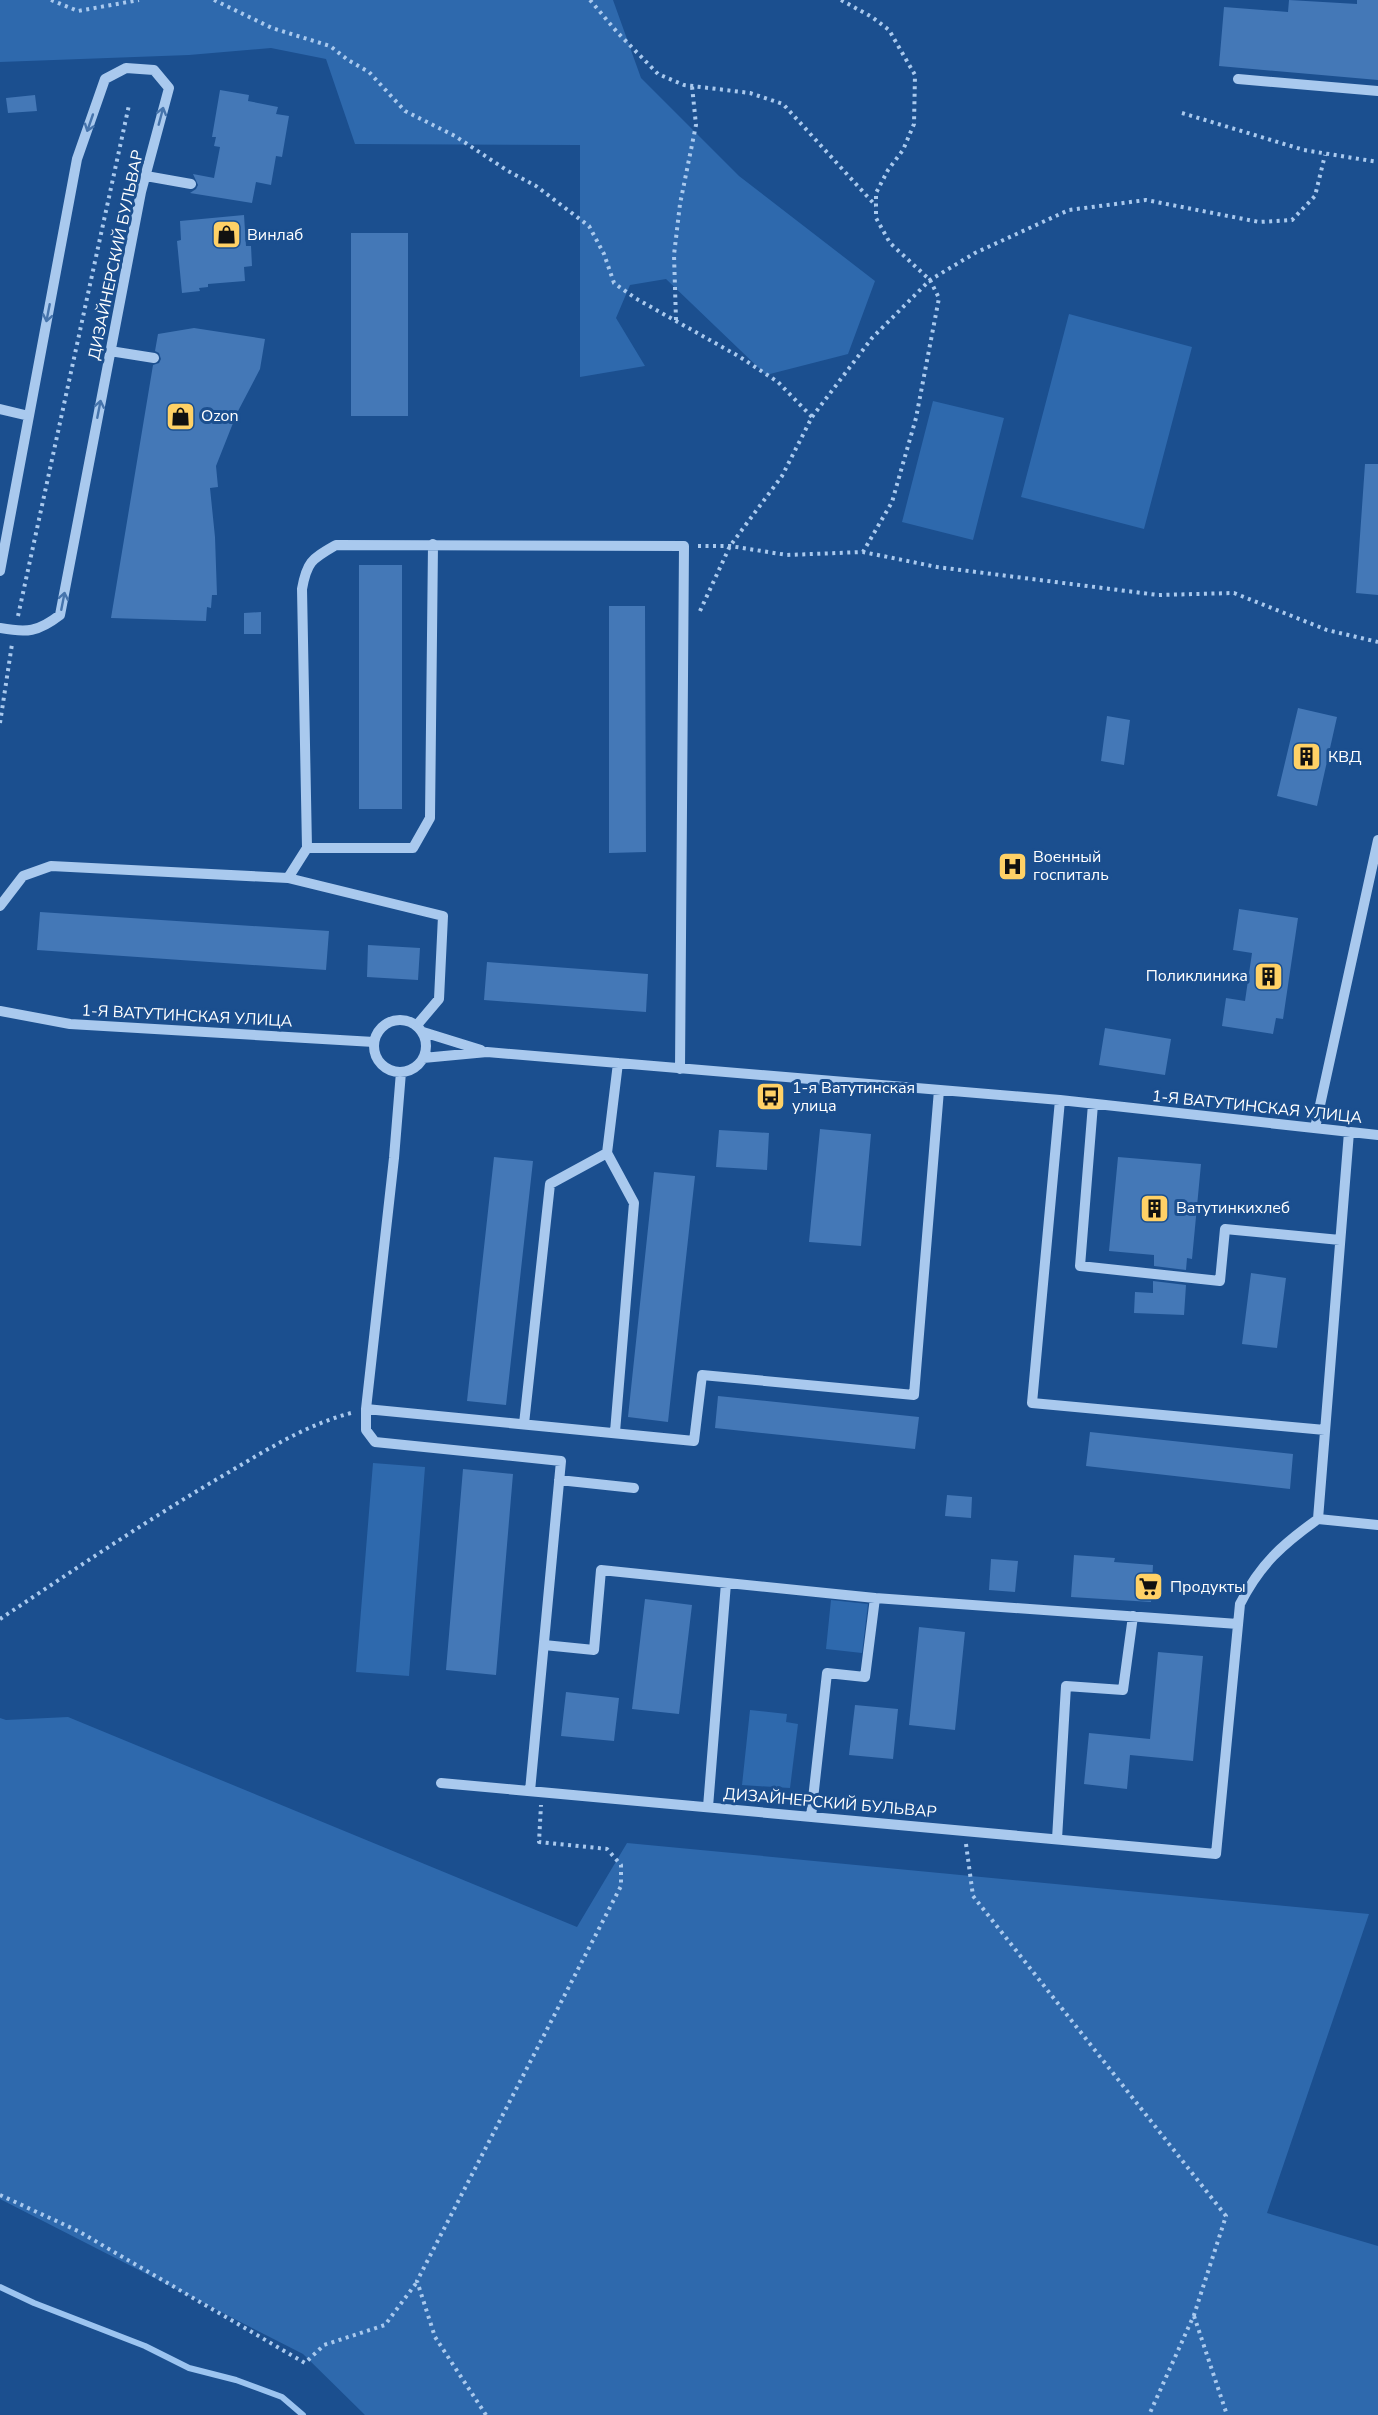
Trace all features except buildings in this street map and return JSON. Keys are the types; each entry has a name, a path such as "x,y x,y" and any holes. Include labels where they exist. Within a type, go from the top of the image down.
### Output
{"street":[{"name":"ДИЗАЙНЕРСКИЙ БУЛЬВАР","path":"0,572 78,159 105,79 126,68 154,70 169,88 146,176 60,615 44,628 14,631 0,628"},
{"path":"1238,80 1378,91"},
{"path":"146,176 191,184"},
{"path":"111,351 154,358"},
{"path":"0,409 29,416"},
{"path":"307,848 413,848 430,818 433,544"},
{"path":"288,878 307,848 302,589 306,568 320,555 336,545 684,546 680,1069"},
{"path":"1315,1128 1378,840"},
{"path":"0,906 23,876 51,866 288,878 442,916 439,999 420,1028"},
{"name":"1-Я ВАТУТИНСКАЯ УЛИЦА","path":"0,1011 70,1024 374,1042"},
{"path":"399,1019 420,1028 426,1040 423,1058 410,1070 401,1072 384,1066 378,1060 374,1042 382,1026 399,1019"},
{"name":"1-Я ВАТУТИНСКАЯ УЛИЦА","path":"420,1028 487,1052"},
{"name":"1-Я ВАТУТИНСКАЯ УЛИЦА","path":"423,1058 487,1052 1094,1104 1378,1135"},
{"path":"615,1432 634,1203 608,1153 618,1063"},
{"path":"401,1072 394,1158 366,1408 366,1430 375,1442 561,1461 544,1645 536,1792"},
{"path":"366,1408 694,1440 702,1376 914,1395 939,1090"},
{"path":"1060,1101 1032,1403 1326,1430"},
{"path":"1094,1104 1080,1266 1220,1281 1225,1229 1340,1240"},
{"path":"1318,1519 1349,1132"},
{"path":"524,1424 550,1184 608,1153"},
{"path":"559,1480 634,1488"},
{"path":"544,1645 594,1650 601,1570 875,1598 1238,1624 1240,1604 1250,1584 1265,1563 1287,1541 1318,1519 1378,1525"},
{"path":"708,1807 726,1583"},
{"path":"811,1817 827,1673 865,1677 875,1598"},
{"path":"1058,1839 1066,1686 1123,1690 1133,1616"},
{"name":"ДИЗАЙНЕРСКИЙ БУЛЬВАР","path":"441,1783 1216,1854 1238,1624"}],"path":[{"path":"51,0 78,11 89,11 139,0"},
{"path":"214,0 272,28 330,46 369,72 405,111 455,136 508,171 536,186 589,226 604,254 614,283 635,298 740,357 778,382 812,417"},
{"path":"590,0 658,74 684,85 750,93 783,104 876,206"},
{"path":"841,0 872,17 889,30 915,75 914,124 903,150 888,170 876,193 876,218 890,243 930,280 939,298 916,418 892,502 862,552"},
{"path":"676,321 674,255 680,204 696,125 692,86"},
{"path":"0,723 14,631 129,105"},
{"path":"1182,113 1325,155 1378,162"},
{"path":"698,615 730,546 782,476 812,417 872,338 930,280 975,253 1069,210 1146,200 1259,222 1292,220 1315,196 1325,155"},
{"path":"684,546 730,546 787,555 862,552 937,567 1158,595 1234,593 1327,630 1378,642"},
{"path":"0,1619 165,1509 260,1453 322,1421 366,1408"},
{"path":"0,2195 78,2231 305,2363 324,2345 385,2325 417,2281 621,1886 621,1865 607,1849 539,1842 536,1792"},
{"path":"964,1831 974,1896 1226,2216 1194,2315 1149,2415"},
{"path":"417,2281 435,2337 486,2415"},
{"path":"1194,2315 1227,2415"}],"shaded area":[{"path":"0,0 613,0 641,78 739,176 875,281 848,354 766,375 666,279 630,285 616,318 645,366 580,377 580,145 355,144 326,59 271,48 189,55 0,62"},
{"path":"1069,314 1192,347 1144,529 1021,497"},
{"path":"933,401 1004,418 973,540 902,522"},
{"path":"373,1463 425,1467 409,1676 356,1672"},
{"path":"831,1600 868,1604 862,1653 826,1649"},
{"path":"750,1710 787,1714 786,1722 798,1724 790,1788 742,1785"},
{"path":"68,1717 577,1927 627,1843 1369,1914 1267,2213 1378,2246 1378,2415 365,2415 303,2354 0,2199 0,1718 6,1720"}],"waterway":[{"path":"0,2287 34,2303 145,2346 189,2368 236,2380 282,2397 303,2415"}],"place":[{"name":"Винлаб","path":"226,235"},
{"name":"Ozon","path":"180,416"},
{"name":"КВД","path":"1307,757"},
{"name":"Военный госпиталь","path":"1012,866"},
{"name":"Поликлиника","path":"1269,976"},
{"name":"1-я Ватутинская улица","path":"771,1097"},
{"name":"Ватутинкихлеб","path":"1155,1208"},
{"name":"Продукты","path":"1149,1587"}]}
